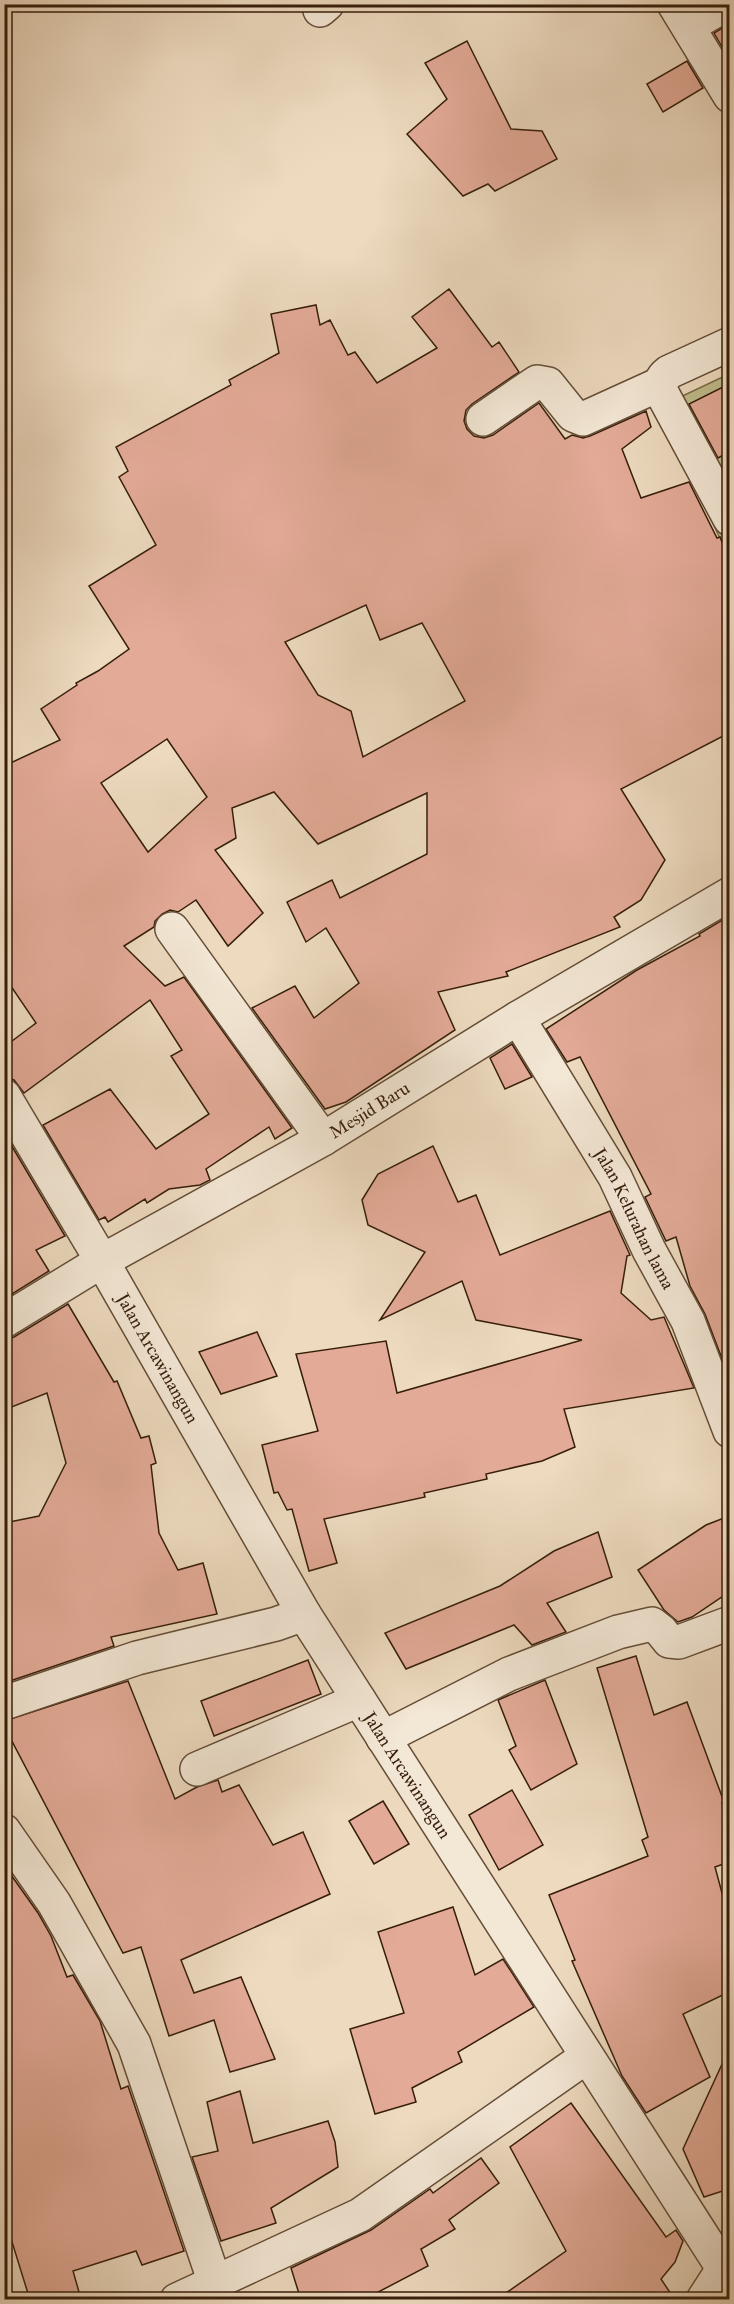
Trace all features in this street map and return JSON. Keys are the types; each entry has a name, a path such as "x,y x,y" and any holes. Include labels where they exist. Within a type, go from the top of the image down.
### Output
{"street":[{"path":"727,4 681,16 729,96"},
{"path":"729,344 669,372 660,384 662,393 729,519"},
{"path":"483,419 537,382 548,384 573,415 583,419 660,384"},
{"name":"Mesjid Baru","path":"4,1321 102,1261 323,1139 518,1018 729,894"},
{"path":"172,929 193,955 323,1139"},
{"name":"Jalan Kelurahan lama","path":"518,1018 615,1177 649,1250 688,1321 729,1431"},
{"name":"Jalan Arcawinangun","path":"4,1096 102,1261 304,1614 586,2057 727,2271"},
{"path":"4,1703 137,1658 276,1624 304,1614"},
{"path":"383,1738 508,1674 618,1632 651,1624 669,1641 679,1642 729,1623"},
{"path":"197,1769 359,1700"},
{"path":"4,1831 54,1903 134,2044 215,2283"},
{"path":"177,2300 360,2215 586,2057"},
{"path":"703,2300 727,2271"}],"shaded area":[{"path":"729,374 729,558 677,446 674,400"}],"building":[{"path":"729,24 729,59 714,33"},
{"path":"467,41 511,129 542,131 557,159 495,191 488,184 463,196 407,134 447,99 425,63"},
{"path":"687,61 703,88 663,112 647,84"},
{"path":"449,289 492,347 499,342 519,372 466,410 464,421 467,429 474,436 484,438 493,435 539,403 565,439 572,435 583,438 590,436 646,411 651,427 622,449 641,498 689,482 717,538 720,537 729,560 729,733 621,789 665,860 641,900 614,917 620,927 506,972 508,976 438,992 455,1030 346,1102 325,1109 252,1008 295,986 314,1018 359,983 326,928 306,942 287,902 332,880 340,898 427,854 427,793 318,844 274,792 232,808 236,838 215,850 263,913 228,946 196,900 178,912 170,910 162,914 155,921 154,927 124,946 165,986 184,977 292,1128 275,1139 269,1127 206,1169 210,1180 200,1185 169,1189 147,1203 145,1199 108,1222 105,1217 99,1220 43,1125 110,1089 156,1149 209,1114 171,1056 182,1050 150,1000 24,1093 14,1080 4,1077 4,1047 36,1023 4,976 4,766 60,740 41,709 129,649 89,586 156,545 119,477 128,471 116,447 231,385 229,380 279,353 271,314 316,305 320,325 330,320 348,355 355,352 377,383 437,348 412,317","holes":["366,605 380,640 422,623 465,701 363,757 351,711 318,695 285,642","167,739 207,797 148,852 101,783"]},
{"path":"729,384 729,452 718,458 689,404"},
{"path":"729,916 729,1377 705,1314 690,1286 676,1237 666,1241 645,1197 651,1194 580,1057 567,1062 546,1029 637,970 700,936 699,934"},
{"path":"512,1044 532,1077 505,1089 490,1058"},
{"path":"10,1143 65,1236 36,1250 49,1271 4,1299 4,1145"},
{"path":"433,1146 458,1202 476,1195 500,1255 610,1211 630,1255 627,1256 621,1293 651,1320 664,1317 694,1388 564,1409 575,1447 542,1461 486,1474 487,1479 424,1493 425,1497 324,1519 337,1563 309,1571 292,1509 287,1510 278,1492 274,1493 262,1445 318,1431 296,1354 386,1341 397,1393 582,1340 476,1320 462,1281 380,1320 425,1252 368,1225 362,1200 378,1174"},
{"path":"68,1304 114,1382 117,1381 141,1438 149,1436 156,1463 151,1465 159,1533 178,1570 203,1563 217,1614 111,1637 114,1646 4,1683 4,1523 39,1516 66,1463 47,1393 4,1410 4,1340 14,1337"},
{"path":"257,1332 277,1376 221,1394 199,1352"},
{"path":"729,1516 729,1592 692,1617 678,1622 664,1610 638,1570 706,1525"},
{"path":"598,1532 612,1577 547,1603 566,1632 532,1645 514,1625 406,1669 385,1633 500,1586 554,1551"},
{"path":"636,1656 654,1715 687,1702 724,1802 722,1803 729,1827 729,1862 715,1867 729,1919 729,1992 683,2014 710,2077 646,2113 622,2076 572,1961 575,1960 549,1895 648,1856 642,1840 648,1837 597,1668"},
{"path":"308,1660 321,1694 214,1736 201,1701"},
{"path":"545,1680 577,1764 531,1790 509,1750 516,1746 498,1700"},
{"path":"128,1681 175,1799 197,1787 218,1780 222,1792 239,1785 273,1845 303,1832 330,1894 181,1960 194,1993 241,1977 275,2059 230,2072 214,2020 169,2036 141,1947 123,1953 4,1726 4,1721"},
{"path":"512,1790 543,1845 499,1870 469,1815"},
{"path":"383,1801 409,1844 374,1864 349,1821"},
{"path":"4,1865 38,1913 51,1936 67,1977 73,1975 100,2021 121,2089 128,2086 184,2251 142,2265 136,2251 73,2271 79,2292 56,2300 30,2300 4,2216"},
{"path":"453,1907 475,1975 503,1959 534,2007 458,2052 462,2062 412,2088 416,2102 375,2114 350,2029 404,2013 378,1932"},
{"path":"729,2049 729,2189 704,2197 683,2149"},
{"path":"240,2091 253,2143 328,2121 335,2142 338,2167 271,2208 276,2223 221,2241 192,2157 218,2151 207,2102"},
{"path":"571,2103 666,2237 676,2230 683,2241 675,2262 661,2279 675,2300 496,2300 566,2251 510,2147"},
{"path":"481,2158 499,2183 449,2220 455,2229 421,2249 428,2266 363,2300 301,2300 291,2268 371,2230 430,2189 433,2193"}]}
